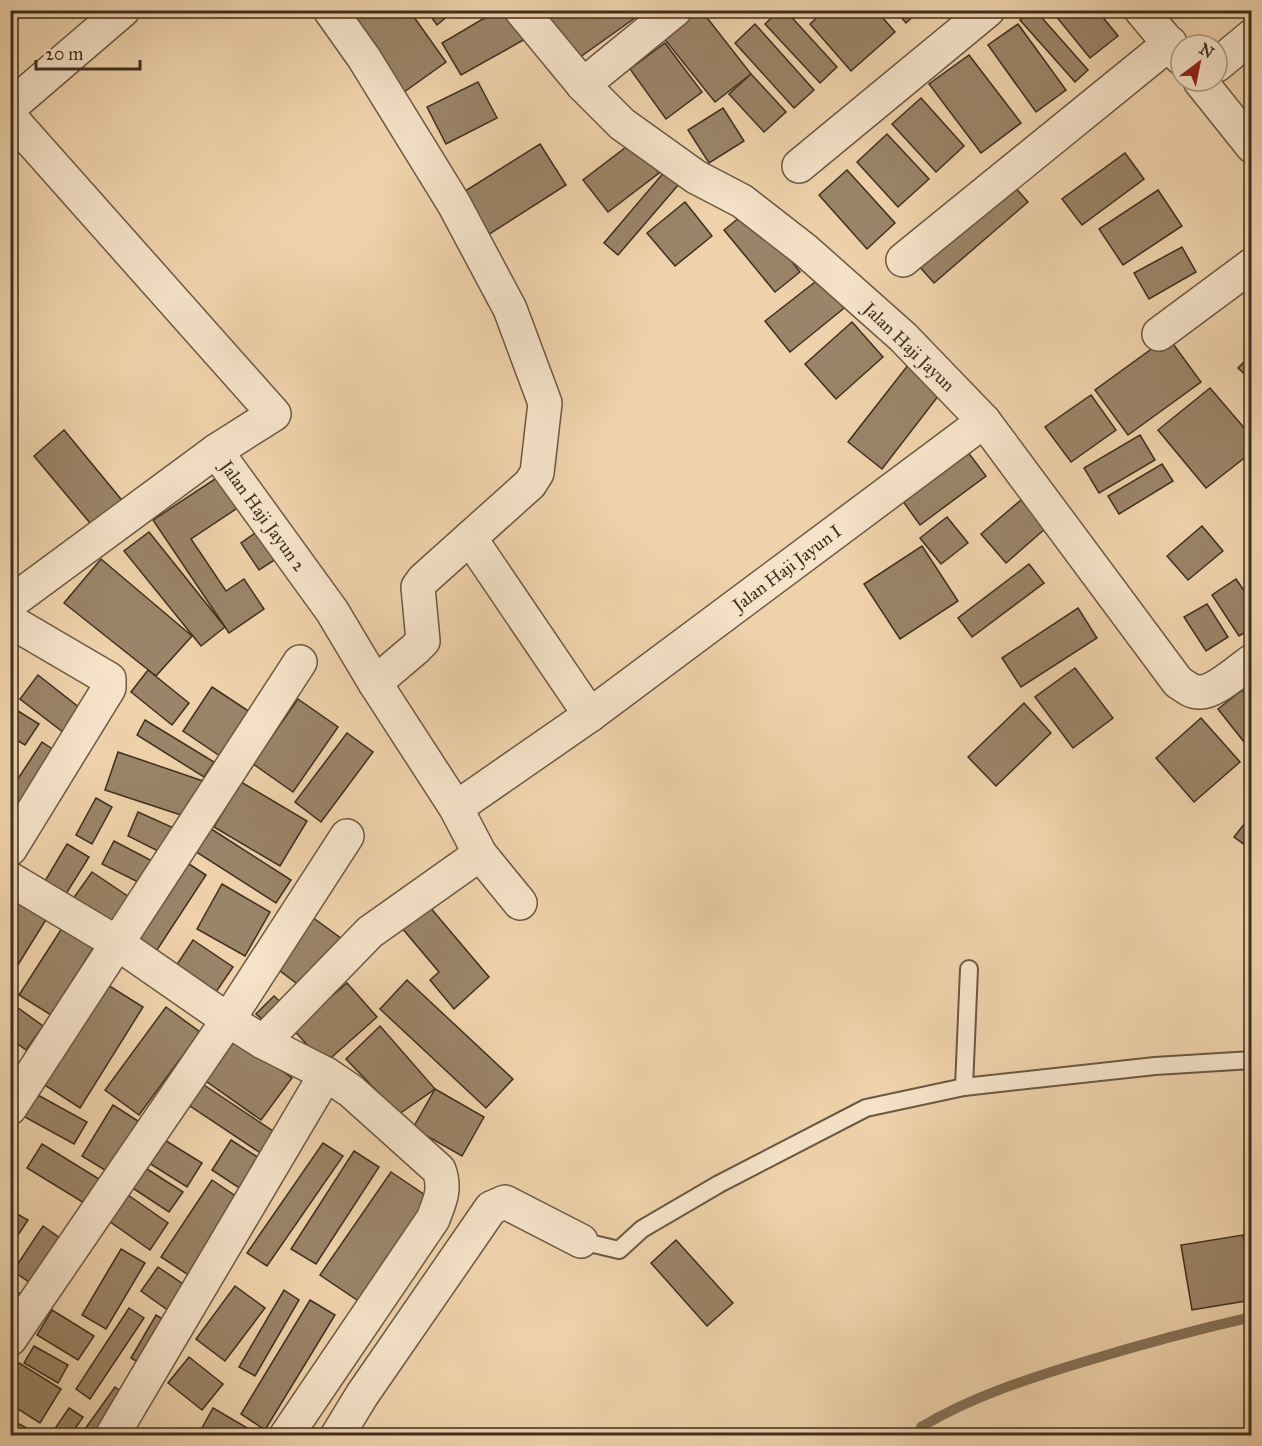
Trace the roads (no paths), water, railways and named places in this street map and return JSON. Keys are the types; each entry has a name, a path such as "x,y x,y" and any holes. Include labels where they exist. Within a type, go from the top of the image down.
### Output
{"street":[{"path":"10,107 123,10"},
{"path":"330,10 364,58 454,204 510,309 545,403 537,473 530,483 423,579 418,587 423,640 375,683"},
{"name":"Jalan Haji Jayun","path":"521,10 583,85 622,124 696,177 742,201 805,250 903,337 984,421 1178,682 1190,690 1200,692 1213,689 1251,661"},
{"path":"583,85 675,10"},
{"path":"799,166 988,10"},
{"path":"1141,10 1169,44"},
{"path":"1229,55 1251,36"},
{"path":"903,260 1169,56"},
{"path":"1209,93 1251,146"},
{"name":"Jalan Haji Jayun 2","path":"10,117 274,414 216,451 332,611 375,683 456,808 480,854 520,903"},
{"path":"1159,334 1251,265"},
{"name":"Jalan Haji Jayun I","path":"456,808 590,715 984,421"},
{"path":"10,603 216,451"},
{"path":"470,538 590,715"},
{"path":"10,621 109,679 110,683 10,849"},
{"path":"10,1108 300,662"},
{"path":"10,1339 228,1020 347,836"},
{"path":"263,1042 370,932 480,854"},
{"path":"10,879 117,943 263,1042 326,1074 351,1091 439,1170 443,1179 443,1194 433,1219 286,1436"},
{"path":"112,1436 326,1074"},
{"path":"337,1436 362,1395 491,1208 506,1202 581,1241"}],"lane":[{"path":"964,1088 969,969"},
{"path":"581,1241 619,1250 642,1229 719,1184 866,1108 964,1088 1155,1066 1251,1060"}],"waterway":[{"path":"921,1427 979,1398 1041,1375 1146,1344 1252,1317"}]}
